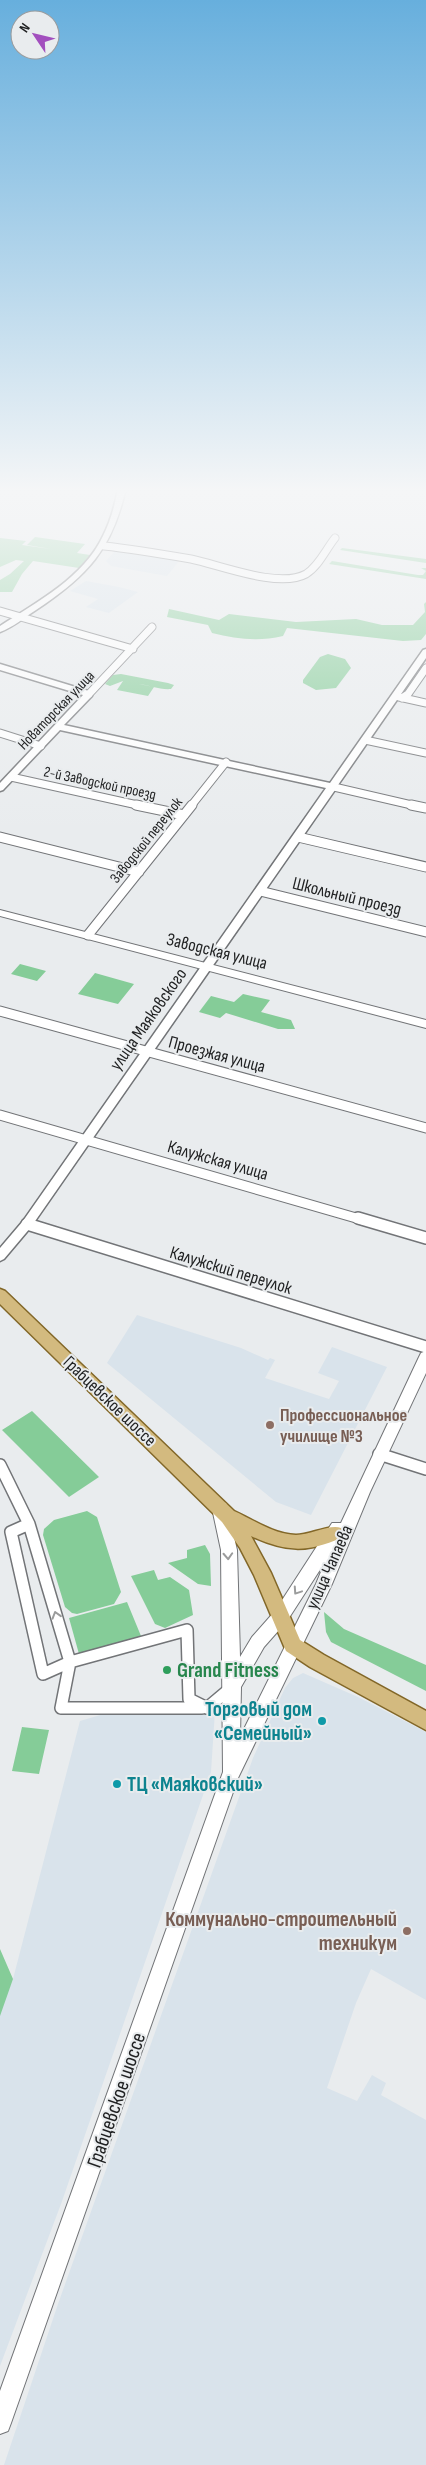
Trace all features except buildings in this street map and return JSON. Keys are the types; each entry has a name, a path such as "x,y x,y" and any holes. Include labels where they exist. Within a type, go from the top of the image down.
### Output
{"main road":[{"name":"Заводская улица","path":"0,913 426,1024"},
{"name":"Грабцевское шоссе","path":"0,1296 224,1512"},
{"name":"улица Чапаева","path":"230,1776 324,1584 379,1454 426,1357"},
{"path":"232,1687 258,1642 281,1616 362,1492"},
{"path":"224,1512 280,1541 291,1544 321,1540 335,1533"},
{"path":"224,1512 246,1543 293,1645 317,1662 426,1721"},
{"path":"224,1512 229,1550 232,1687 230,1776"},
{"name":"Грабцевское шоссе","path":"0,2423 230,1776"}],"street":[{"path":"0,630 41,603"},
{"path":"0,611 133,649"},
{"name":"Новаторская улица","path":"0,788 152,628"},
{"name":"улица Маяковского","path":"0,1256 27,1224 334,787 364,740 399,697 426,652"},
{"path":"0,666 89,694"},
{"path":"399,697 408,694 426,668"},
{"path":"399,697 426,702"},
{"path":"60,727 226,762 426,808"},
{"path":"0,733 41,746"},
{"path":"364,740 426,753"},
{"name":"Заводской переулок","path":"88,936 226,762"},
{"name":"2-й Заводской проезд","path":"11,777 184,815"},
{"path":"0,837 139,872"},
{"path":"298,837 426,867"},
{"name":"Школьный проезд","path":"260,891 426,932"},
{"name":"Проезжая улица","path":"0,1011 426,1128"},
{"name":"Калужская улица","path":"0,1114 426,1238"},
{"name":"Калужский переулок","path":"27,1224 426,1347"},
{"path":"379,1454 426,1469"},
{"path":"0,1464 29,1524 70,1662 61,1708 207,1708 232,1687"},
{"path":"29,1524 10,1532 43,1674 70,1662 187,1630 189,1699 207,1708"}],"shaded area":[{"path":"92,603 123,603 109,613 86,607"},
{"name":"Профессиональное училище №3","path":"137,1315 241,1348 268,1360 270,1358 275,1360 265,1378 329,1399 339,1381 318,1373 332,1347 387,1367 311,1515 276,1502 107,1363"},
{"path":"303,1673 358,1697 426,1732 426,2000 371,1969 356,2003 327,2088 357,2101 372,2075 386,2083 381,2095 426,2120 426,2465 4,2465 58,2304 253,1758 285,1688 293,1678"},
{"path":"114,1711 215,1711 211,1772 61,2204 0,2366 0,2012 13,1979 80,1721"}],"green space":[{"path":"426,603 426,634 421,640 403,641 287,628 283,636 247,639 212,633 208,625 167,617 169,609 219,620 229,614 296,622 356,619 382,625 413,625 425,612 424,604"},
{"path":"328,654 345,659 351,668 336,688 316,690 303,683 303,680 320,657"},
{"path":"121,674 174,685 171,689 154,687 148,696 117,690 123,681 110,686 105,684 113,675"},
{"path":"20,964 46,971 37,981 11,974"},
{"path":"95,973 134,984 118,1004 78,994"},
{"path":"243,994 270,1000 261,1012 291,1020 295,1029 278,1029 226,1013 220,1018 199,1012 211,996 234,1002"},
{"path":"32,1411 99,1477 69,1497 2,1430"},
{"path":"87,1511 97,1517 121,1592 114,1604 77,1614 72,1613 65,1607 43,1535 44,1529 54,1520"},
{"path":"205,1545 210,1554 211,1586 198,1584 168,1563 187,1558 187,1550"},
{"path":"154,1570 158,1580 170,1577 189,1590 193,1615 165,1628 155,1624 131,1576"},
{"path":"127,1602 141,1636 79,1654 69,1618"},
{"path":"324,1612 344,1629 426,1665 426,1691 331,1642 326,1632"},
{"path":"22,1727 49,1730 39,1774 12,1771"},
{"path":"0,1949 13,1979 0,2016"}],"place":[{"name":"Профессиональное училище №3","path":"270,1425"},
{"name":"Grand Fitness","path":"167,1670"},
{"name":"Торговый дом «Семейный»","path":"322,1721"},
{"name":"ТЦ «Маяковский»","path":"117,1784"},
{"name":"Коммунально-строительный техникум","path":"407,1931"}]}
